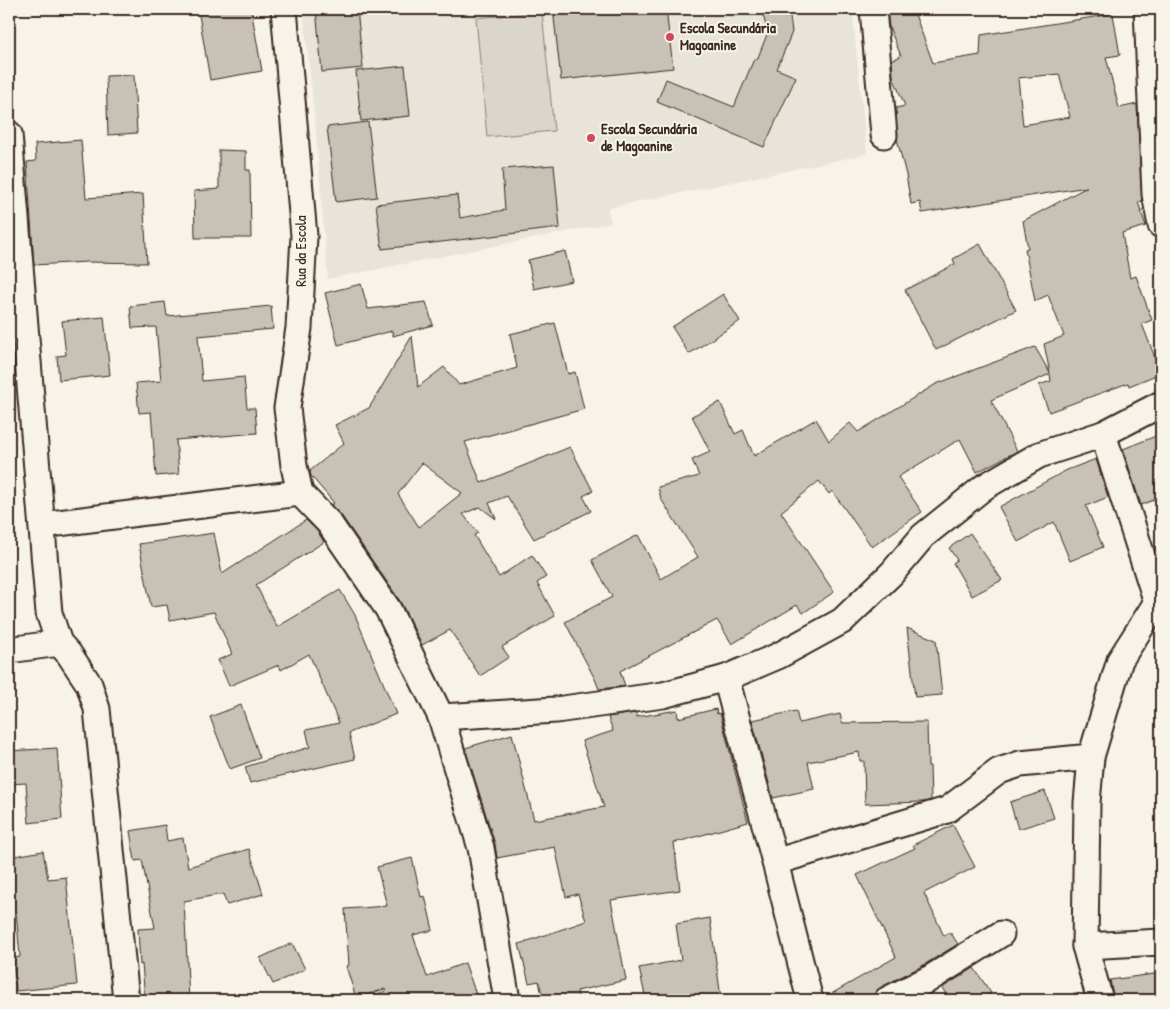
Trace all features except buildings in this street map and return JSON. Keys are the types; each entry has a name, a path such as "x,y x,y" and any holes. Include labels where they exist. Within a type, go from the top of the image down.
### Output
{"street":[{"name":"Rua da Escola","path":"284,9 304,236 299,328 287,408 294,466 300,492"},
{"path":"873,9 884,135"},
{"path":"1147,9 1155,194 1161,225"},
{"path":"9,134 18,361 42,525 49,613 59,642 88,684 97,709 126,1000"},
{"path":"441,717 556,710 663,695 726,678 778,656 842,621 892,573 923,536 984,487 1039,455 1103,434 1161,404"},
{"path":"1100,1000 1085,946 1087,803 1091,757 1120,660 1159,609 1103,434"},
{"path":"42,525 300,492 329,523 388,609 441,717 481,848 507,1000"},
{"path":"9,650 59,642"},
{"path":"726,678 810,1000"},
{"path":"775,862 947,810 999,771 1020,764 1091,757"},
{"path":"887,1000 929,979 1001,934"},
{"path":"1085,946 1161,942"}],"shaded area":[{"name":"Escola Secundária de Magoanine","path":"303,9 852,9 867,154 608,208 611,223 328,279"},
{"path":"542,12 554,131 487,137 476,18"}],"place":[{"name":"Escola Secundária Magoanine","path":"670,37"},
{"name":"Escola Secundária de Magoanine","path":"591,138"}]}
